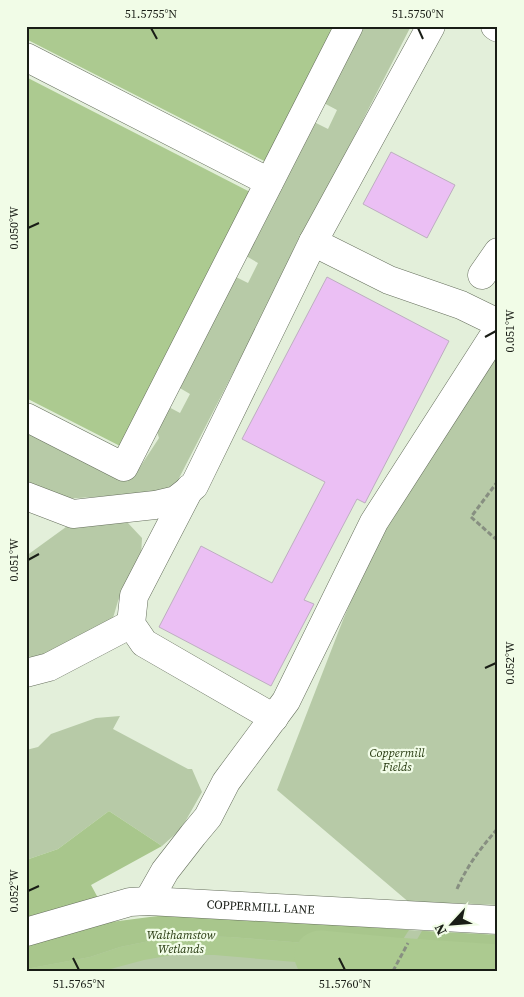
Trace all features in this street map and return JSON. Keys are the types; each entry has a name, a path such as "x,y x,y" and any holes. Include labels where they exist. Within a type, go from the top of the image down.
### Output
{"street":[{"path":"26,417 124,467 349,26"},
{"path":"26,496 73,514 155,505 176,500 194,486 314,242 431,26"},
{"path":"26,58 269,182"},
{"path":"314,242 389,280 461,305 498,323"},
{"path":"482,275 498,252"},
{"path":"148,900 165,871 208,817 226,782 286,701 374,522 498,329"},
{"path":"190,488 134,596 131,624 144,643 274,718"},
{"path":"26,673 49,667 131,624"},
{"name":"COPPERMILL LANE","path":"26,932 130,902 148,900 498,920"}],"path":[{"path":"498,481 471,518 498,541"},
{"path":"446,917 462,876 480,849 498,828"},
{"path":"393,971 404,948"}],"green space":[{"path":"358,26 411,26 176,484 158,493 46,500 26,488 26,427 121,472 140,467 159,438 154,421 163,404 180,413 190,394 173,384 230,274 248,283 258,263 241,253 310,120 328,129 337,110 320,101"},
{"name":"Coppermill Fields","path":"498,351 498,905 411,904 277,790 343,620 383,525"},
{"path":"127,522 142,538 141,557 118,601 113,618 40,659 26,656 26,556 66,527"},
{"path":"120,716 113,729 188,769 192,769 202,792 181,829 162,846 109,811 58,849 26,860 26,750 38,747 51,734 96,718"},
{"name":"Walthamstow Wetlands","path":"181,913 355,927 498,935 498,971 26,971 26,950"}],"shaded area":[{"path":"26,26 340,26 270,164 26,39"},
{"path":"26,77 252,193 122,447 26,398"},
{"path":"109,811 162,846 91,885 111,922 181,913 409,930 396,950 194,936 159,939 120,947 90,957 26,969 26,860 58,849"},
{"path":"422,931 498,935 498,960 444,959 409,953"},
{"path":"194,936 396,950 385,971 214,955 172,955 103,971 26,971 26,969 90,957 120,947 159,939"},
{"path":"409,953 444,959 498,960 498,971 400,971"}],"building":[{"path":"391,152 455,185 427,238 363,204"},
{"path":"327,277 449,341 365,503 357,499 304,600 314,604 271,686 159,627 201,546 272,583 325,482 242,439"}],"waterway":[{"path":"320,956 498,970"}]}
